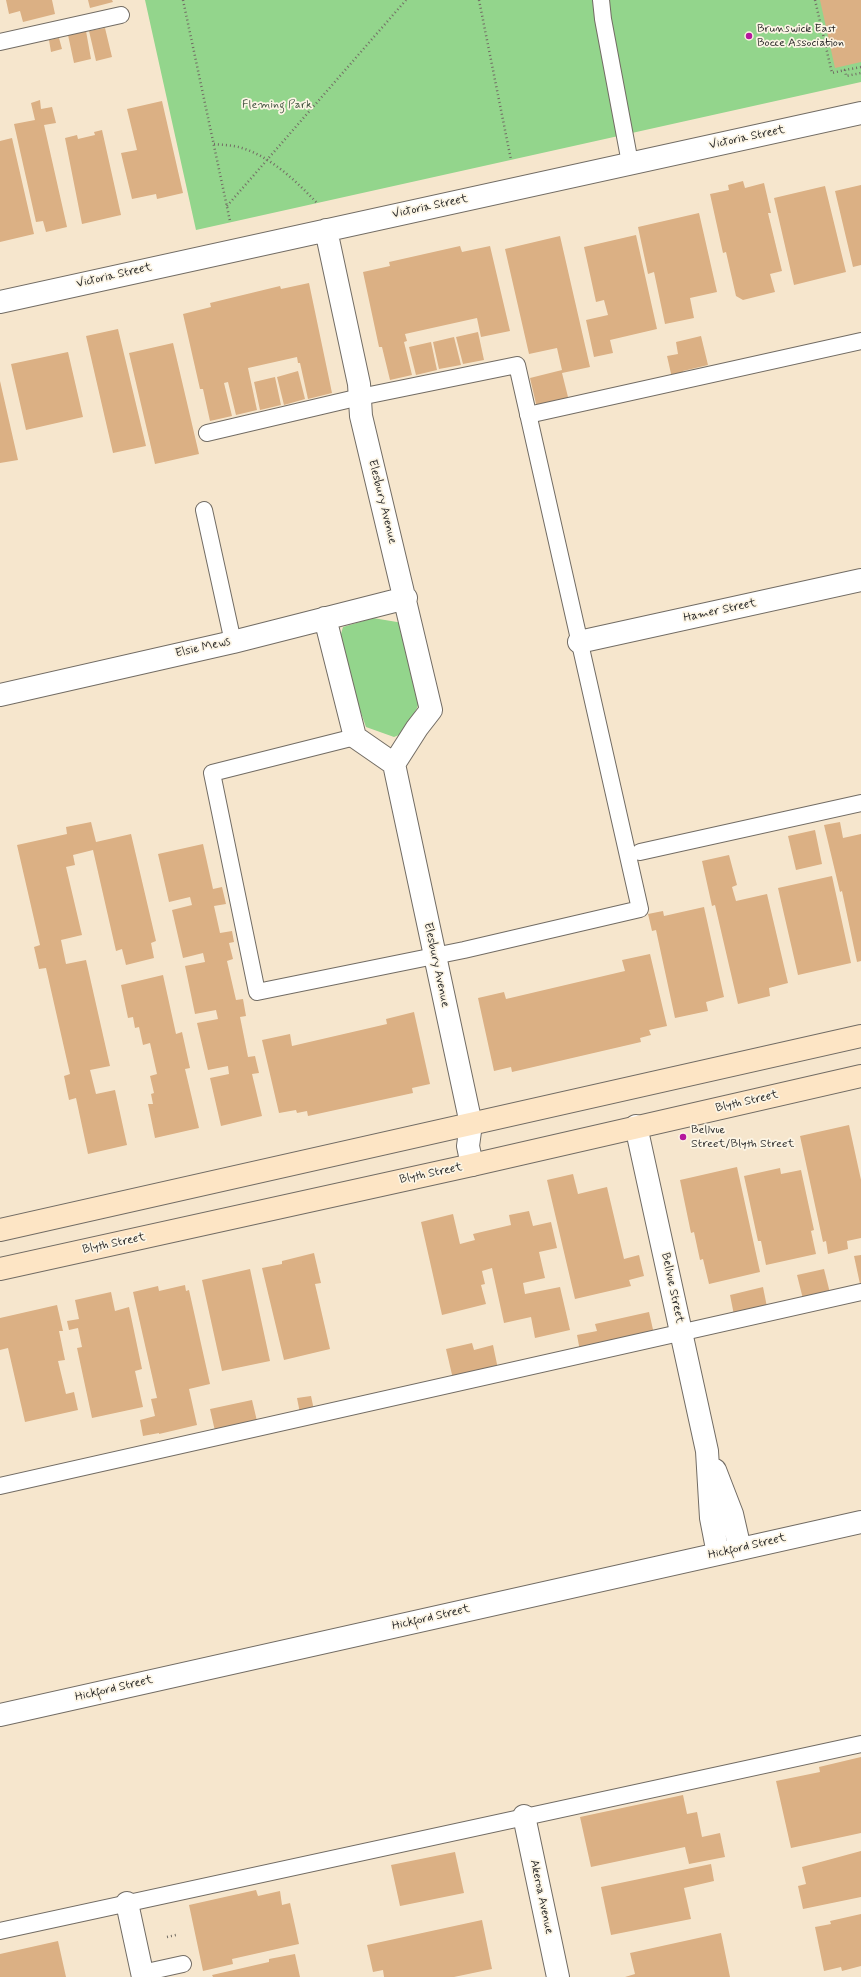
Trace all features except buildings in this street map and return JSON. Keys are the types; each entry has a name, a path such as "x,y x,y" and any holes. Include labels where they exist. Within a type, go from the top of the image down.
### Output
{"street":[{"name":"Victoria Street","path":"0,302 861,113"},
{"name":"Elesbury Avenue","path":"326,230 359,384 361,416 406,598 431,710 417,728 394,764 471,1124 468,1146 472,1165"},
{"name":"Hamer Street","path":"579,642 861,580"},
{"name":"Elsie Mews","path":"0,695 233,642 406,598"},
{"path":"325,618 355,737 394,764"},
{"path":"0,1230 861,1036"},
{"name":"Blyth Street","path":"0,1269 472,1165 636,1126 861,1076"},
{"name":"Bellvue Street","path":"636,1126 707,1450 711,1518 718,1554"},
{"name":"Bellvue Street","path":"707,1450 732,1514 740,1549"},
{"name":"Hickford Street","path":"0,1715 861,1522"},
{"name":"Akeroa Avenue","path":"524,1816 558,1977"},
{"path":"127,1903 143,1975"}],"lane":[{"path":"601,0 602,19 630,163"},
{"path":"0,42 121,15"},
{"path":"528,415 861,341"},
{"path":"207,433 360,397 517,366 579,642 635,854 640,909 434,956 257,992 212,773 355,737"},
{"path":"204,510 233,642"},
{"path":"635,854 861,803"},
{"path":"0,1486 861,1292"},
{"path":"0,1931 861,1744"},
{"path":"143,1975 182,1964"}],"path":[{"path":"183,0 236,249"},
{"path":"227,206 406,0"},
{"path":"479,0 517,188"},
{"path":"815,0 832,73 861,66"},
{"path":"845,70 846,76 861,73"},
{"path":"214,144 241,148 267,160 291,178 317,203 326,230"},
{"path":"168,1937 176,1935"}],"green space":[{"name":"Fleming Park","path":"145,0 861,0 861,82 196,230"},
{"path":"373,618 403,623 421,696 417,708 404,733 394,737 366,727 345,668 339,641 343,627"}],"place":[{"name":"Brunswick East Bocce Association","path":"749,36"},
{"name":"Bellvue Street/Blyth Street","path":"683,1137"}]}
